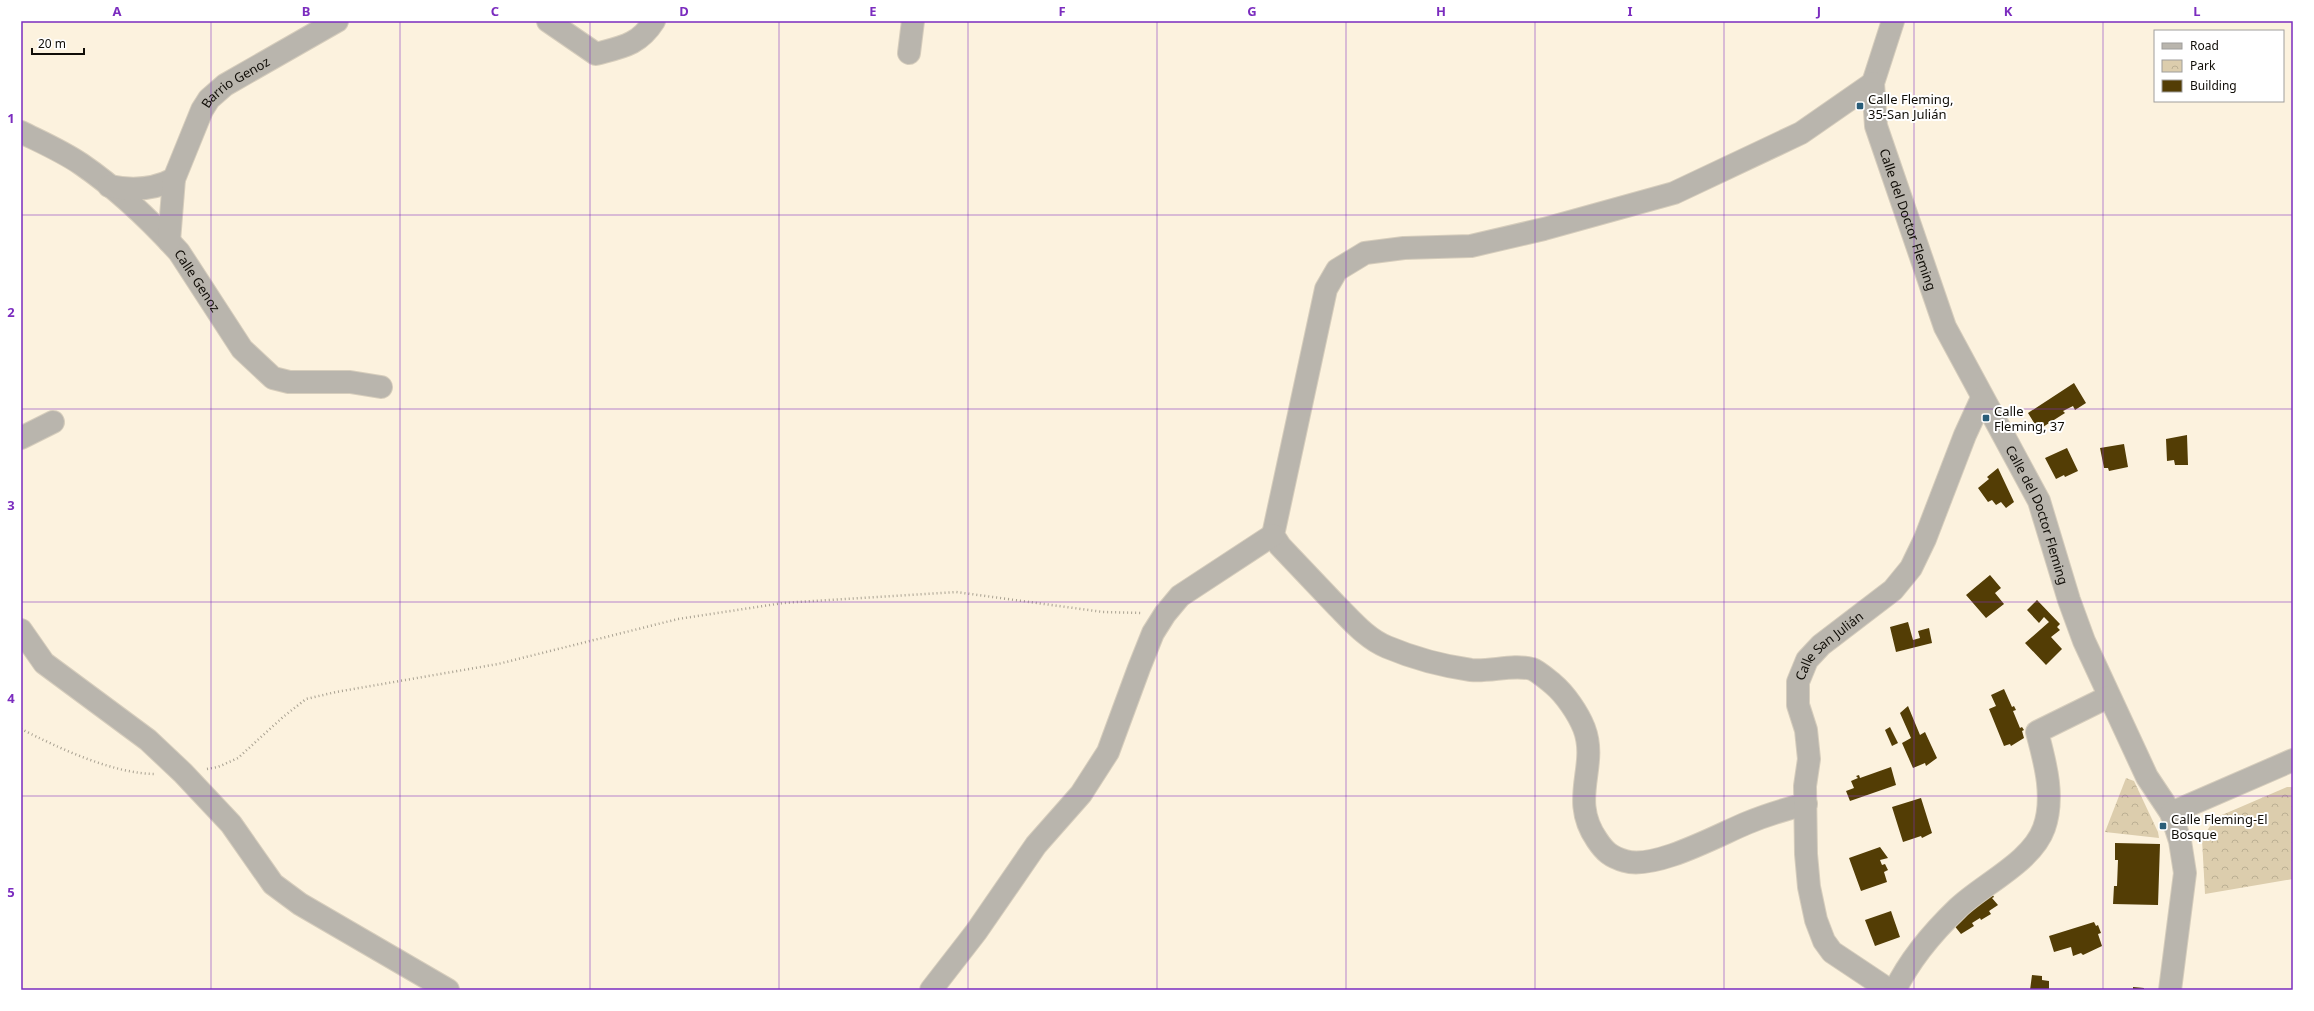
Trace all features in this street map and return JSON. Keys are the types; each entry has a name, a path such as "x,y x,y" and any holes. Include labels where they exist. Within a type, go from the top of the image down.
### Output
{"street":[{"name":"Barrio Genoz","path":"170,241 174,179 202,110 209,98 302,30 337,21"},
{"path":"548,21 596,54 625,46 645,34 654,21"},
{"path":"909,53 913,21"},
{"name":"Calle del Doctor Fleming","path":"1893,21 1873,83 1876,126 1942,319 1982,398 2025,473 2039,501 2069,600 2108,697 2147,777 2171,813 2180,840 2185,873 2170,990"},
{"path":"1806,804 1747,822 1653,862 1626,862 1607,854 1592,834 1584,813 1583,787 1587,747 1584,729 1572,707 1554,685 1533,669 1472,670 1428,661 1386,647 1371,639 1280,546 1273,535 1324,296 1337,270 1365,253 1404,248 1471,246 1544,229 1674,193 1801,133 1873,83"},
{"name":"Calle Genoz","path":"21,132 79,163 109,186 170,241 179,252 242,349 273,378 288,382 350,382 381,387"},
{"path":"109,186 126,190 141,189 166,183 174,179"},
{"name":"Calle San Julián","path":"1889,990 1832,952 1824,941 1816,920 1809,887 1805,786 1809,759 1806,730 1798,705 1798,682 1807,660 1821,645 1893,590 1911,568 1925,539 1965,435 1982,398"},
{"path":"21,438 53,422"},
{"path":"931,990 976,932 1036,845 1081,794 1108,752 1139,668 1165,614 1180,596 1273,535"},
{"path":"21,630 44,663 148,740 183,773 231,824 273,884 300,904 448,990"},
{"path":"1895,990 1905,970 1931,936 1969,898 2032,848 2044,828 2047,813 2048,790 2042,746 2037,732 2108,697"},
{"path":"2171,813 2293,760"}],"path":[{"path":"21,729 42,739 114,767 147,774 183,773 218,767 238,758 283,717 306,699 336,692 498,664 678,619 784,603 956,592 1103,612 1165,614"}],"green space":[{"path":"2126,778 2134,781 2158,832 2159,838 2105,832"},
{"path":"2287,787 2293,787 2293,879 2205,894 2202,839 2215,818"}],"building":[{"path":"2074,383 2086,403 2075,410 2073,406 2063,411 2065,413 2035,432 2032,428 2036,426 2028,413"},
{"path":"2187,435 2188,465 2175,465 2174,460 2167,461 2166,439"},
{"path":"2124,444 2128,467 2109,471 2108,468 2104,468 2100,448"},
{"path":"2067,448 2078,471 2056,479 2045,458"},
{"path":"1998,468 2014,502 2006,508 2001,502 1996,505 1992,500 1988,502 1978,488 1989,479 1987,477"},
{"path":"1990,575 2001,588 1995,593 2004,604 1986,618 1966,595"},
{"path":"2037,600 2060,624 2057,627 2060,630 2051,637 2062,649 2046,665 2025,643 2049,622 2044,617 2039,623 2027,610"},
{"path":"1908,622 1913,640 1920,638 1918,631 1929,628 1932,643 1896,652 1890,627"},
{"path":"2004,689 2012,707 2014,706 2016,710 2013,711 2020,728 2022,727 2024,730 2022,731 2024,738 2011,746 2010,744 2004,746 1989,709 1996,706 1991,695"},
{"path":"1908,706 1920,735 1925,732 1937,758 1926,766 1925,763 1913,768 1902,743 1911,738 1900,713"},
{"path":"1890,727 1898,743 1892,746 1885,730"},
{"path":"1891,767 1896,785 1850,801 1846,791 1854,788 1851,781 1858,778 1856,776 1859,775 1860,778"},
{"path":"1921,798 1932,833 1922,838 1921,836 1903,842 1892,807"},
{"path":"2115,843 2160,844 2158,905 2113,904 2114,886 2117,886 2118,860 2115,860"},
{"path":"1880,847 1888,858 1880,860 1882,865 1885,864 1888,870 1884,872 1887,882 1861,891 1849,858"},
{"path":"1991,892 1994,897 1992,898 1998,905 1989,911 1991,914 1972,923 1974,926 1961,934 1953,924"},
{"path":"1891,911 1900,937 1875,946 1865,920"},
{"path":"2094,922 2096,926 2098,925 2101,933 2098,934 2102,946 2083,955 2081,953 2073,956 2071,947 2054,952 2049,936"},
{"path":"2032,975 2042,976 2042,980 2049,981 2049,990 2030,990"},
{"path":"2133,987 2144,988 2144,990 2133,990"}],"place":[{"name":"Calle Fleming, 35-San Julián","path":"1860,106"},
{"name":"Calle Fleming, 37","path":"1986,418"},
{"name":"Calle Fleming-El Bosque","path":"2163,826"}]}
